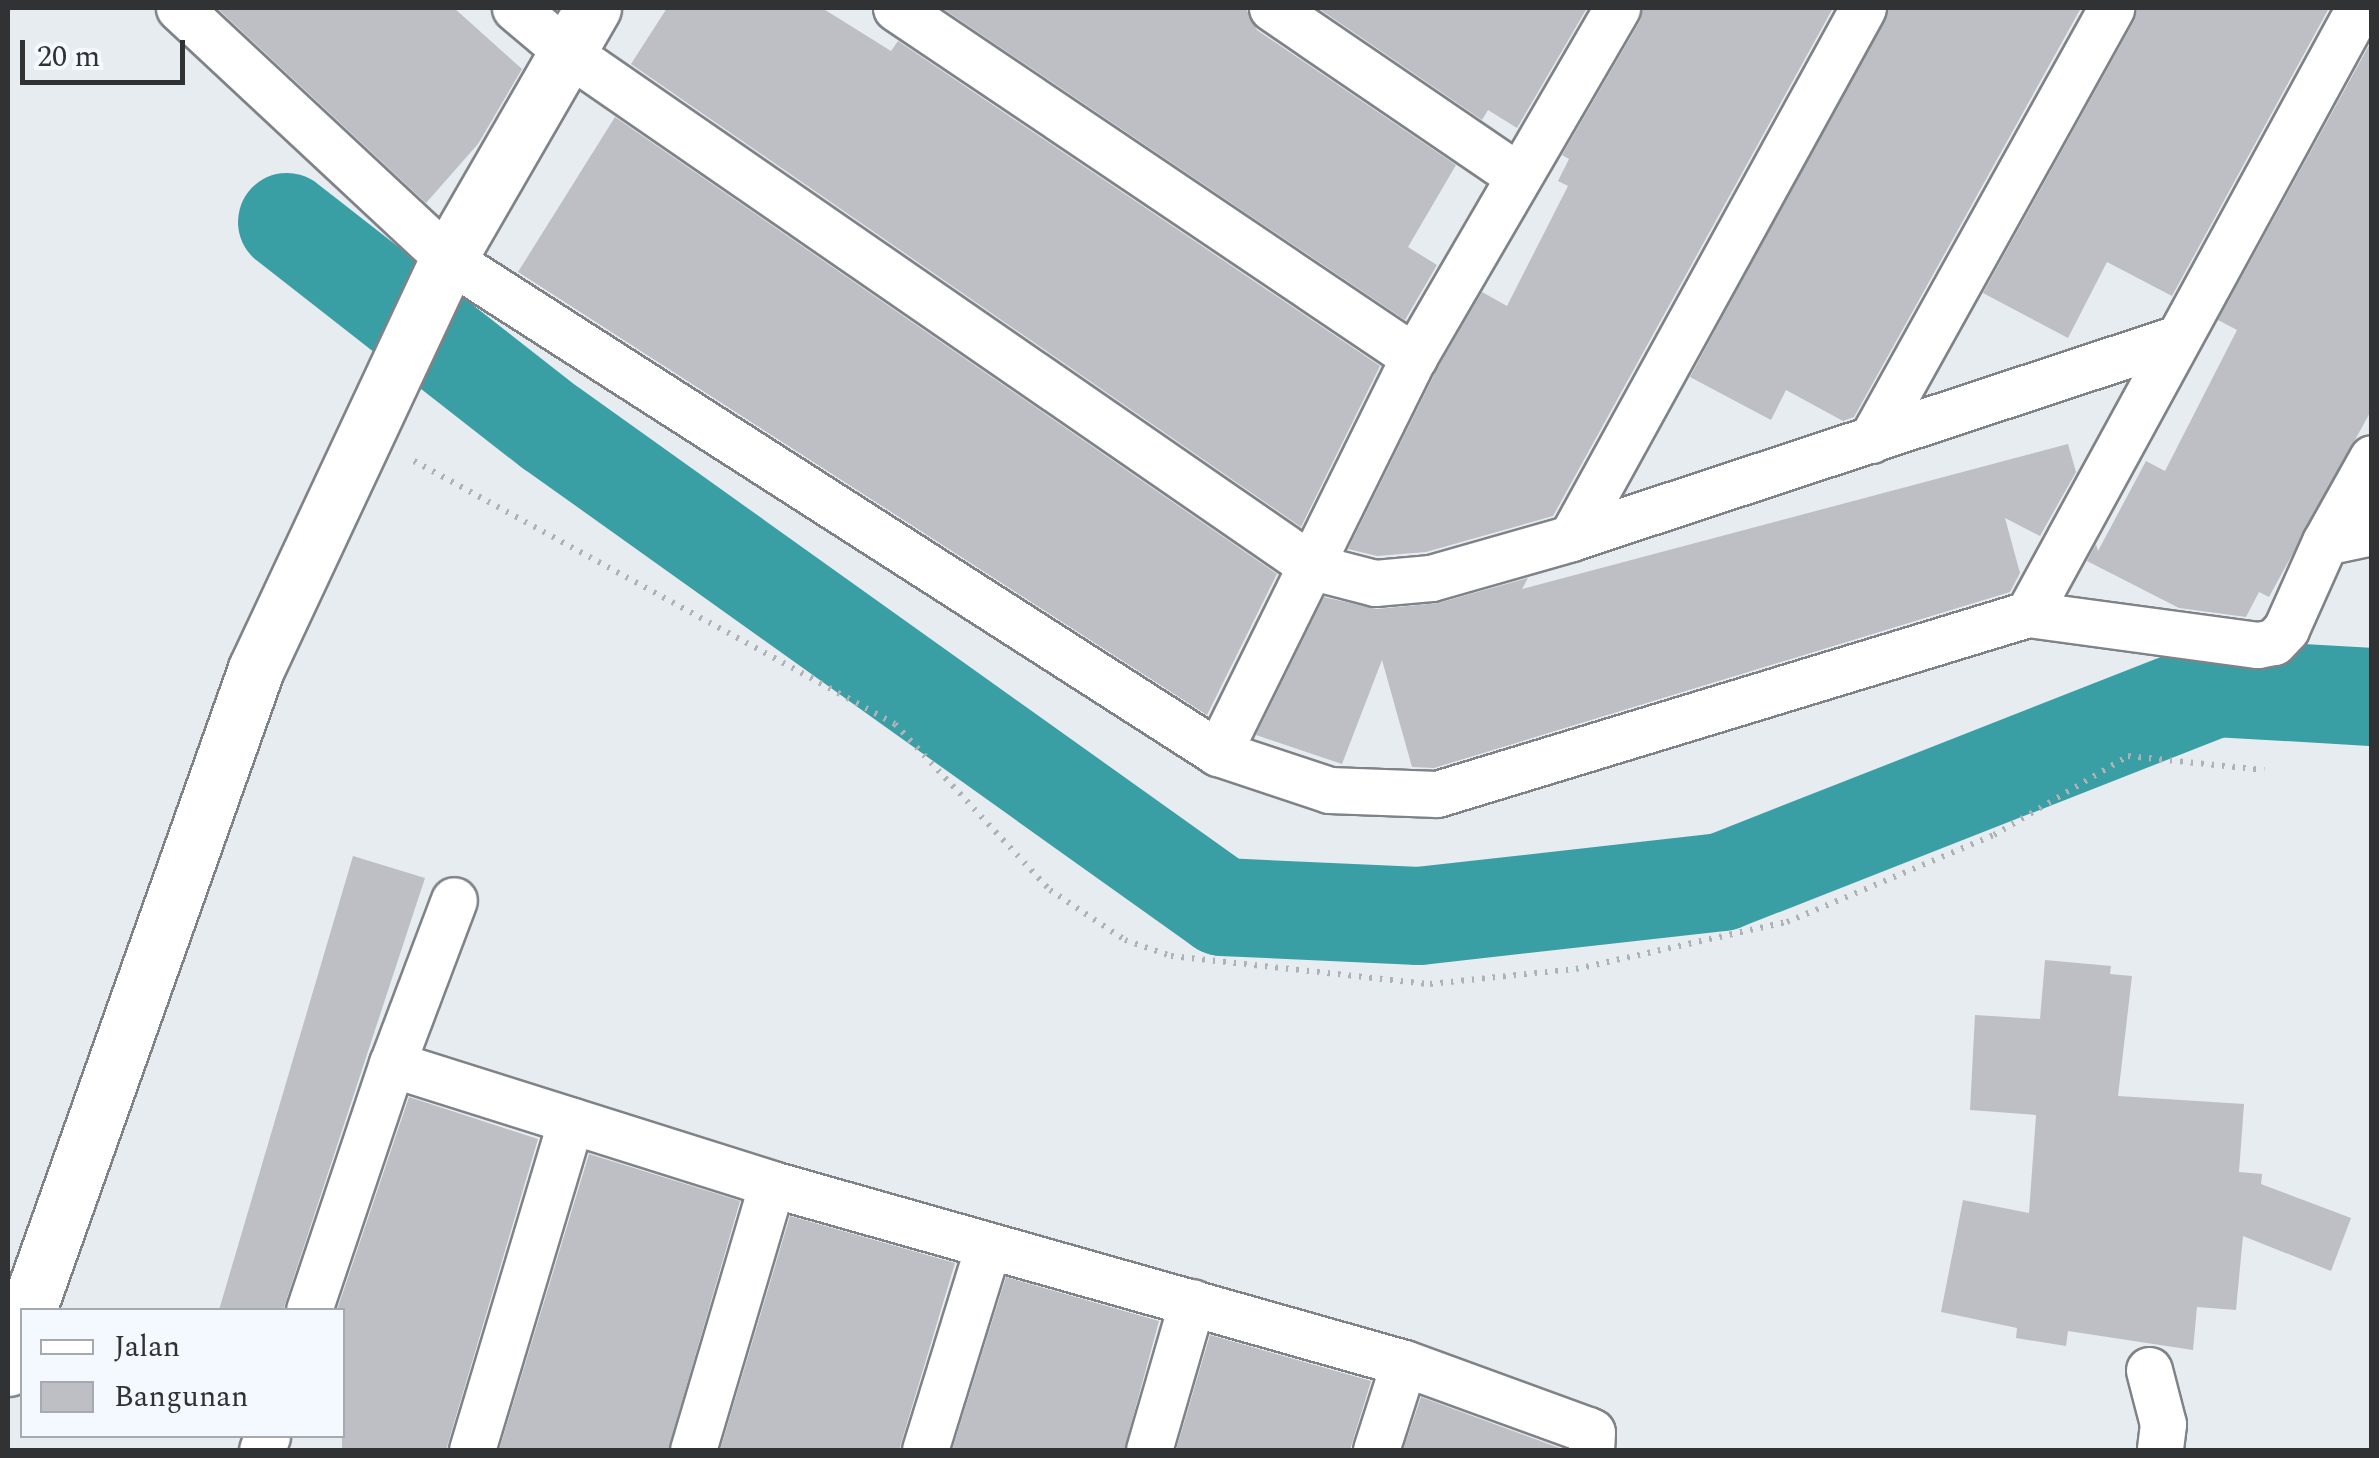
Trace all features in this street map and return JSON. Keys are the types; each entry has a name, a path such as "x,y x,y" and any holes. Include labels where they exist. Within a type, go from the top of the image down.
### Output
{"street":[{"path":"179,8 438,283 1218,752 1329,790 1437,794 2028,614 2258,645 2274,642 2286,630 2326,542 2372,458"},
{"path":"515,8 580,30 1312,567 1375,582 1430,578 1572,538 2175,339"},
{"path":"896,8 1414,357"},
{"path":"1272,8 1517,175"},
{"path":"1218,752 1414,357 1617,8"},
{"path":"1572,538 1864,8"},
{"path":"1871,440 2110,8"},
{"path":"2028,614 2359,8"},
{"path":"29,1308 256,669 438,283 580,30"},
{"path":"2326,542 2372,532"},
{"path":"310,1308 392,1064 454,900"},
{"path":"392,1064 772,1184 1404,1363 1588,1430 1592,1432 1590,1450"},
{"path":"472,1450 570,1121"},
{"path":"693,1450 772,1184"},
{"path":"925,1450 988,1246"},
{"path":"1148,1450 1192,1302"},
{"path":"8,1368 20,1332"},
{"path":"1376,1450 1404,1363"},
{"path":"2150,1370 2163,1424 2160,1450"}],"building":[{"path":"217,8 454,8 522,69 478,144 426,203"},
{"path":"667,8 822,8 891,51 898,41 1380,366 1301,527 631,64"},
{"path":"942,8 1246,8 1257,30 1456,165 1408,247 1437,265 1405,320"},
{"path":"1318,8 1587,8 1517,128 1488,110 1482,120"},
{"path":"1643,8 1833,8 1553,516 1426,552 1377,556 1348,549 1437,369 1482,292 1507,306 1568,186 1558,181 1569,159 1562,155 1640,21"},
{"path":"1889,8 2081,8 1854,417 1843,421 1786,390 1771,420 1690,377"},
{"path":"2137,8 2329,8 2172,296 2107,262 2068,338 1983,293 2134,21"},
{"path":"2372,40 2372,409 2269,597 2259,592 2246,617 2179,608 2087,561 2096,544 2098,551 2146,461 2165,471 2237,330 2218,320"},
{"path":"615,117 1277,574 1207,715 518,272"},
{"path":"2068,444 2076,472 2040,536 2005,518 2020,573 2010,592 1434,768 1412,767 1382,660 1342,764 1256,735 1324,597 1377,609 1438,603 1528,578 1522,589"},
{"path":"353,856 425,878 284,1308 220,1308"},
{"path":"2045,960 2111,966 2110,974 2132,976 2118,1096 2244,1104 2239,1172 2262,1174 2261,1184 2351,1218 2331,1271 2243,1236 2236,1310 2197,1307 2193,1350 2068,1331 2066,1346 2016,1338 2017,1328 1941,1312 1963,1200 2029,1213 2036,1115 1970,1110 1975,1015 2040,1019"},
{"path":"409,1097 538,1139 446,1450 342,1450 345,1308 338,1308"},
{"path":"589,1154 740,1201 668,1450 499,1450"},
{"path":"790,1216 955,1263 899,1450 720,1450"},
{"path":"1006,1277 1159,1321 1124,1450 952,1450"},
{"path":"1210,1335 1371,1381 1350,1450 1176,1450"},
{"path":"1421,1397 1565,1450 1403,1450"}],"waterway":[{"path":"287,222 551,428 1222,907 1419,916 1722,882 2216,688 2372,697"}]}
